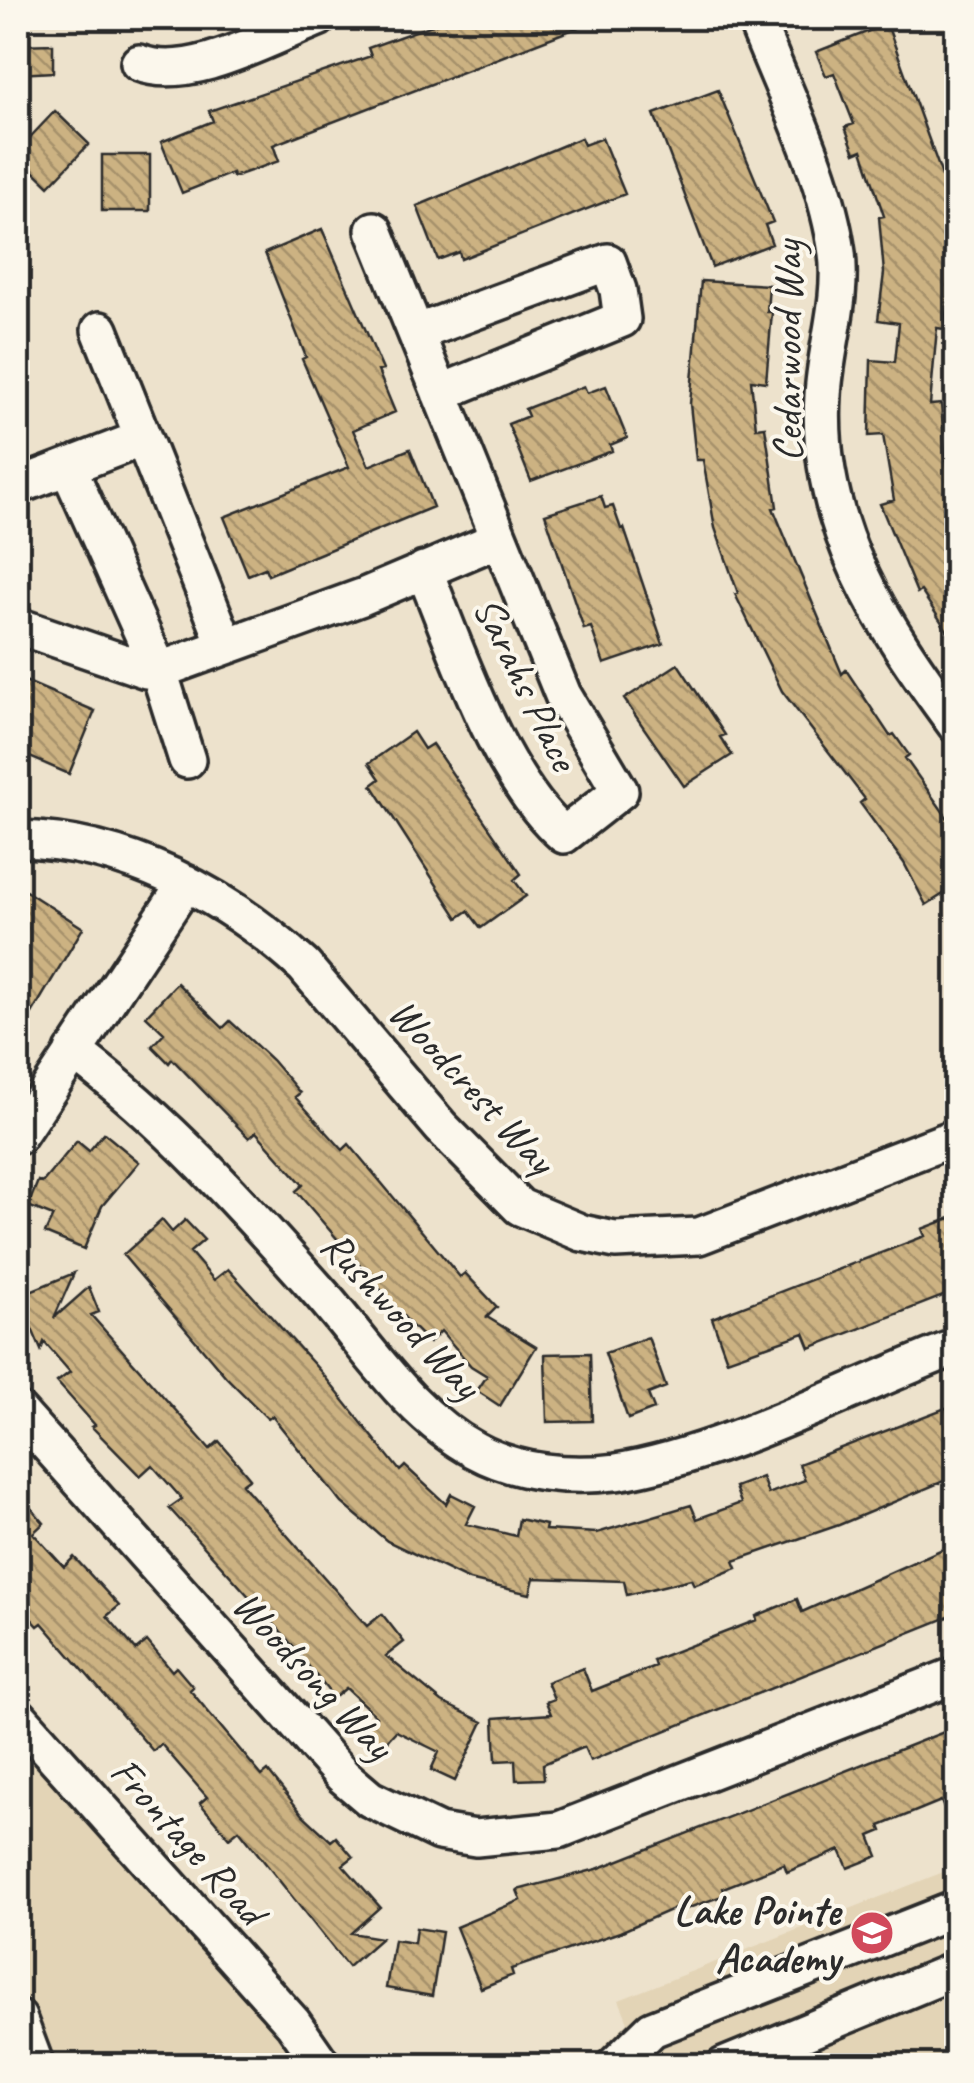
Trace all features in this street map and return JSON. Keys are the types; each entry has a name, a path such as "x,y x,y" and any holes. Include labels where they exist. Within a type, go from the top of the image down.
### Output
{"street":[{"path":"138,62 153,68 188,67 318,18"},
{"name":"Cedarwood Way","path":"755,18 831,218 838,259 822,402 833,500 866,593 890,636 956,725"},
{"name":"Sarahs Place","path":"374,230 563,695 620,790 564,835 543,816 484,716 424,570"},
{"path":"416,333 608,262 622,319 440,393"},
{"path":"100,330 226,646"},
{"path":"18,486 143,438"},
{"path":"68,466 158,668 187,760"},
{"name":"Sarahs Place","path":"158,668 226,646 499,539"},
{"path":"18,626 146,670 158,668"},
{"name":"Woodcrest Way","path":"18,839 79,846 186,883 258,926 304,966 495,1185 542,1219 582,1234 654,1241 699,1236 956,1136"},
{"path":"18,1136 186,883"},
{"name":"Rushwood Way","path":"74,1052 132,1095 173,1134 297,1268 398,1387 444,1429 501,1462 574,1475 654,1464 956,1346"},
{"name":"Woodsong Way","path":"18,1411 342,1776 370,1799 439,1832 476,1838 559,1830 956,1674"},
{"name":"Frontage Road","path":"18,1716 293,2024 323,2066"},
{"path":"614,2066 626,2049 664,2024 956,1909"},
{"path":"724,2066 956,1970"},
{"path":"18,2018 36,2066"},
{"path":"293,2024 296,2066"}],"shaded area":[{"path":"18,1731 320,2065 18,2065"},
{"name":"Lake Pointe Academy","path":"956,1867 956,2065 583,2066 628,2022 619,2000"}],"building":[{"path":"452,18 597,20 273,145 279,161 233,177 232,173 182,193 161,142 213,121 209,111 371,56 368,48"},
{"path":"887,24 944,181 951,274 944,329 937,328 930,405 941,404 945,455 956,497 956,644 921,591 917,593 880,504 894,500 883,435 869,436 871,360 895,362 899,323 878,320 884,273 879,217 884,216 862,150 855,153 845,127 854,124 834,73 826,76 816,52"},
{"path":"53,44 53,72 18,74 18,45"},
{"path":"718,90 773,222 765,225 772,244 712,267 654,114"},
{"path":"55,111 89,144 49,186 18,156 18,150"},
{"path":"581,138 584,145 602,138 625,194 461,259 459,252 438,260 417,206"},
{"path":"102,155 150,155 150,211 102,211"},
{"path":"322,229 383,370 378,371 395,412 353,430 369,466 410,449 433,507 268,575 265,568 248,575 224,517 349,467 302,359 306,357 265,253"},
{"path":"701,281 769,285 767,312 772,312 766,382 751,380 756,428 765,427 777,507 773,508 842,674 846,670 890,736 894,734 909,755 905,758 956,830 956,886 926,905 904,863 860,803 865,799 782,691 735,594 738,593 715,528 703,460 696,460 690,404"},
{"path":"584,386 587,393 606,386 627,438 610,445 612,451 531,481 508,424 528,416 525,409"},
{"path":"601,496 605,508 613,506 621,529 624,528 663,644 604,664 591,627 584,629 545,514"},
{"path":"678,664 725,735 720,737 732,755 684,786 624,699"},
{"path":"18,678 95,711 69,774 18,752"},
{"path":"413,732 424,749 432,744 521,874 514,880 526,896 481,928 468,911 458,918 372,785 380,779 369,763"},
{"path":"18,886 83,928 31,1015 18,1007"},
{"path":"177,983 223,1028 230,1021 272,1060 300,1093 295,1097 343,1150 349,1144 460,1277 465,1273 497,1307 487,1317 536,1347 500,1406 477,1391 487,1376 471,1366 441,1331 429,1343 411,1325 296,1191 303,1185 256,1132 249,1138 172,1059 169,1063 152,1046 164,1033 146,1016"},
{"path":"104,1133 139,1162 102,1206 84,1249 45,1233 53,1216 28,1206 38,1181 42,1183 77,1141 89,1151"},
{"path":"956,1216 956,1291 810,1348 804,1333 727,1360 712,1318 925,1236 922,1229"},
{"path":"162,1220 172,1232 185,1220 204,1240 190,1252 214,1280 228,1269 321,1372 400,1471 405,1466 446,1504 451,1494 475,1506 466,1524 516,1536 519,1519 546,1525 545,1530 597,1533 691,1505 697,1519 741,1503 735,1487 762,1477 768,1494 805,1480 799,1464 956,1404 956,1476 839,1525 734,1561 737,1568 694,1585 691,1579 627,1595 624,1581 534,1578 530,1594 469,1580 387,1541 342,1503 272,1416 268,1419 227,1378 123,1255"},
{"path":"74,1273 54,1318 89,1287 99,1312 91,1315 210,1449 219,1441 250,1478 242,1484 367,1626 382,1614 404,1642 386,1656 442,1702 483,1722 455,1781 431,1770 439,1752 396,1731 383,1745 364,1730 376,1716 346,1688 334,1698 283,1634 169,1508 182,1499 152,1465 140,1476 92,1427 95,1425 57,1382 70,1372 44,1342 41,1350 18,1296"},
{"path":"648,1337 666,1387 648,1394 654,1409 628,1419 605,1353"},
{"path":"590,1353 592,1421 547,1422 545,1354"},
{"path":"18,1493 44,1523 33,1533 64,1567 74,1557 119,1606 107,1616 136,1650 147,1641 172,1671 176,1667 193,1687 190,1690 262,1776 268,1771 303,1815 331,1841 336,1837 353,1857 343,1865 380,1907 351,1933 381,1938 348,1967 239,1830 229,1838 200,1803 207,1797 161,1744 153,1751 42,1623 38,1626 18,1604"},
{"path":"956,1543 956,1614 590,1761 584,1747 543,1764 544,1779 516,1780 515,1760 496,1761 494,1718 551,1714 546,1702 554,1699 547,1682 583,1668 592,1691 655,1666 653,1660 757,1620 756,1616 797,1599 802,1612"},
{"path":"944,1732 949,1747 956,1744 956,1838 941,1801 880,1826 882,1831 870,1836 878,1856 848,1868 840,1850 787,1872 784,1864 723,1888 725,1895 680,1911 679,1906 620,1932 511,1969 513,1975 481,1988 456,1927 521,1900 517,1890 597,1869"},
{"path":"416,1928 442,1932 432,1996 386,1988 394,1940 414,1943"}],"place":[{"name":"Lake Pointe Academy","path":"872,1933"}]}
